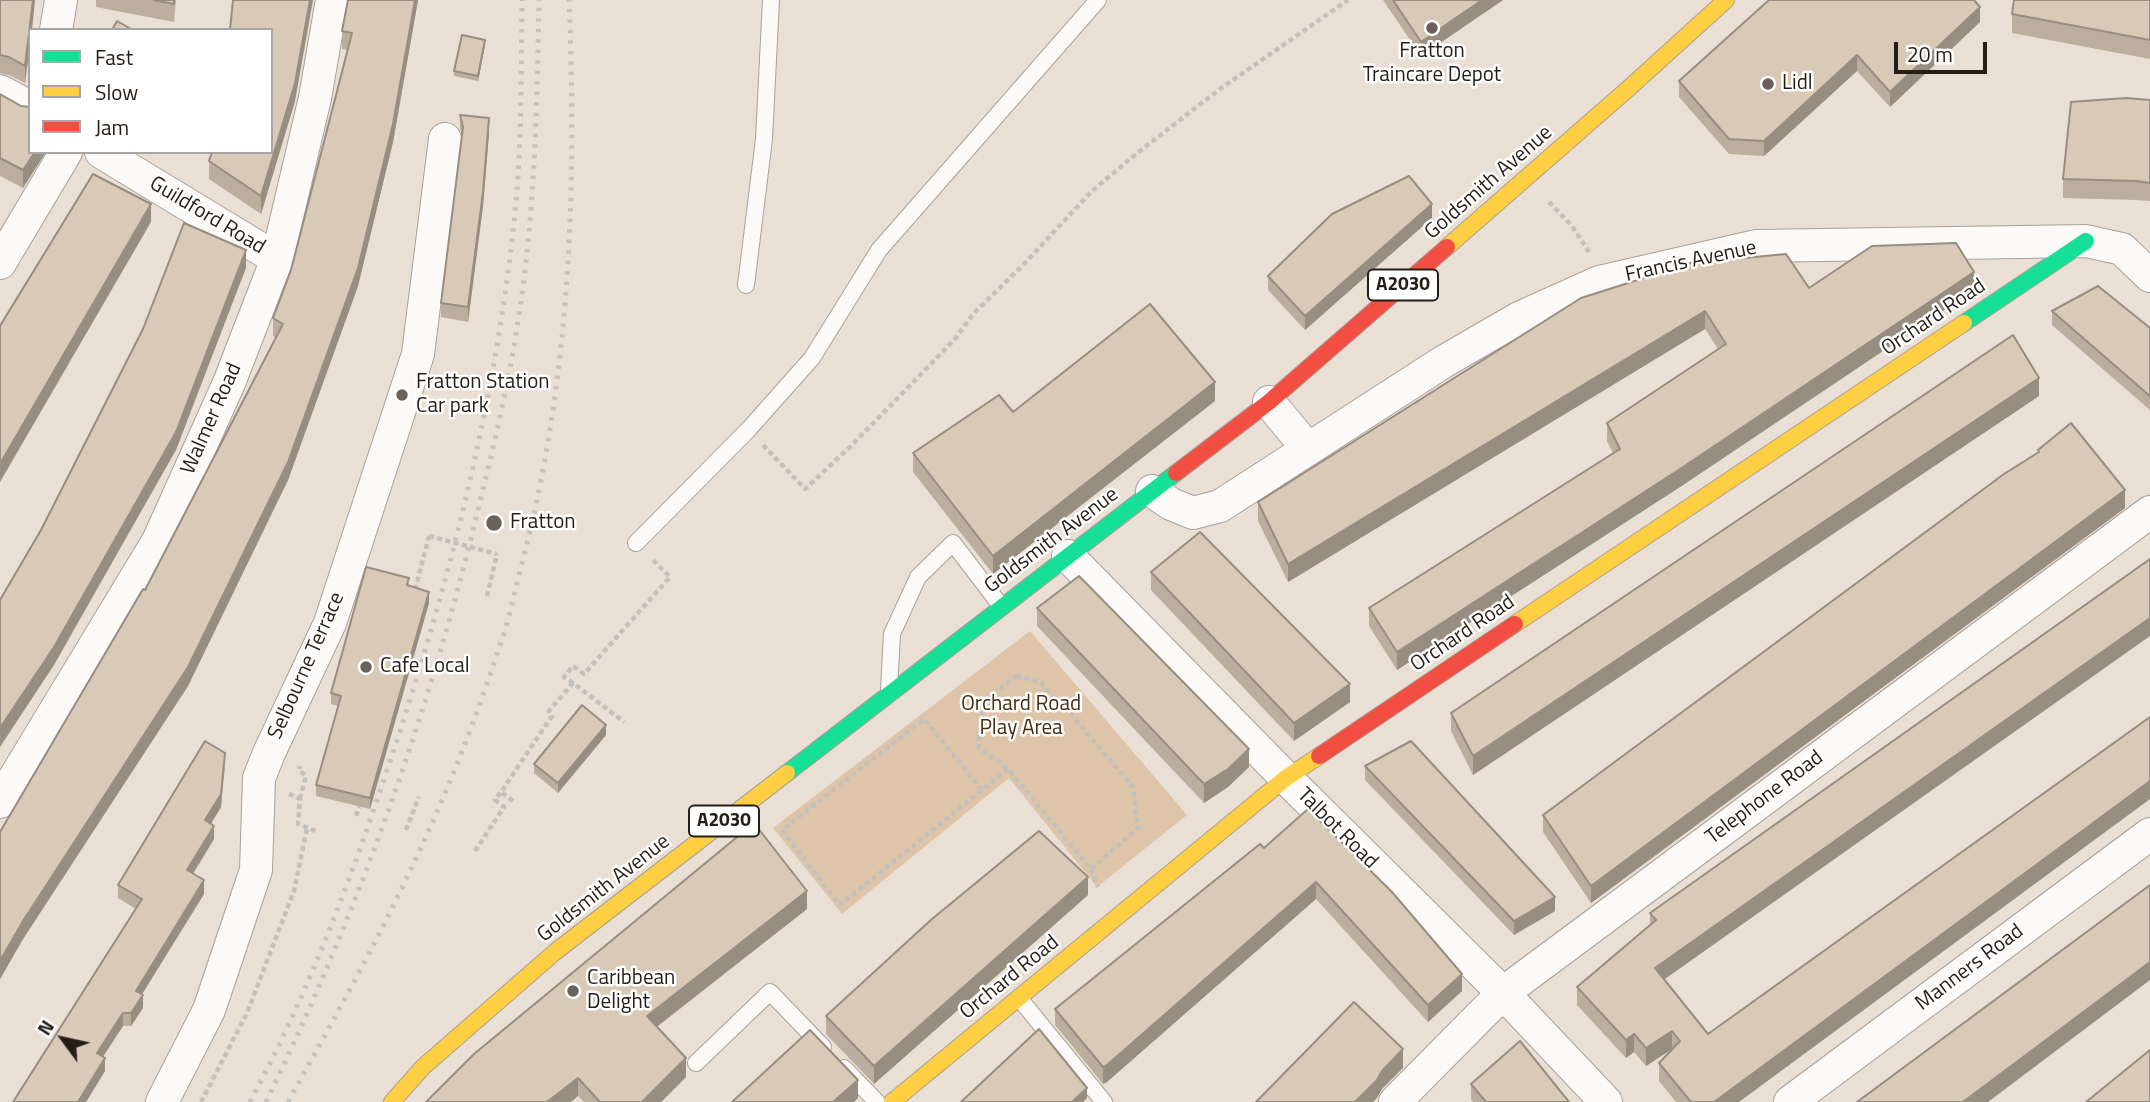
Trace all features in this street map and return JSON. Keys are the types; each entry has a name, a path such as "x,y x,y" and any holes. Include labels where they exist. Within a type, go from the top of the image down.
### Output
{"main road":[{"name":"Goldsmith Avenue","path":"393,1102 422,1067 555,953 1269,402 1726,0"},
{"name":"Orchard Road","path":"892,1102 1286,778 2086,241"}],"street":[{"path":"55,28 61,0"},
{"name":"Walmer Road","path":"0,802 158,541 229,383 276,259 314,98 331,0"},
{"path":"0,91 28,106"},
{"name":"Selbourne Terrace","path":"162,1102 214,998 256,870 259,778 330,623 418,354 445,138"},
{"path":"0,263 65,154"},
{"name":"Guildford Road","path":"104,154 276,259"},
{"name":"Francis Avenue","path":"1153,491 1171,504 1192,513 1220,506 1443,362 1519,318 1599,282 1756,246 2086,241 2136,248 2150,276"},
{"path":"1269,402 1308,449"},
{"name":"Telephone Road","path":"1395,1102 1503,993 2150,512"},
{"name":"Talbot Road","path":"1068,556 1286,778 1503,993 1606,1102"},
{"name":"Manners Road","path":"1790,1102 2150,834"}],"lane":[{"path":"746,285 764,139 771,0"},
{"path":"636,543 748,430 812,358 878,250 1098,0"},
{"path":"889,694 892,634 918,577 953,543 1002,606"},
{"path":"696,1063 770,992 877,1102"},
{"path":"1019,998 1104,1102"}],"path":[{"path":"748,430 805,489 955,340 973,314 1092,191 1140,150 1220,89 1348,0"},
{"path":"1557,192 1548,201 1572,226 1593,259 1599,282"},
{"path":"413,598 429,536 497,554 487,596"},
{"path":"624,722 564,677 573,666 584,674 670,577 636,543"},
{"path":"1091,869 1138,828 1133,787 1040,681 1016,676 982,704 979,748 1008,769 1091,869 1097,887"},
{"path":"475,851 505,807 495,800 552,716 549,711 573,683"},
{"path":"982,790 924,719 782,830 840,905 1008,769"},
{"path":"356,816 365,790"},
{"path":"501,792 513,800"},
{"path":"405,830 419,797"},
{"path":"201,1102 247,1013 294,891 307,828"}],"green space":[{"name":"Orchard Road Play Area","path":"1030,631 1187,815 1097,887 1009,778 842,914 773,828"}],"building":[{"path":"0,0 33,0 25,66 0,55"},
{"path":"154,0 174,0 174,4"},
{"path":"233,0 310,0 295,83 261,196 209,161 211,154 273,154 273,28 230,28"},
{"path":"348,0 415,0 393,124 358,268 288,462 188,667 23,921 0,961 0,832 143,589 145,590 283,324 273,318 291,270 352,33 342,31"},
{"path":"1393,0 1482,0 1421,42"},
{"name":"Lidl","path":"1769,0 1974,0 1980,7 1890,92 1857,55 1764,141 1729,139 1679,81"},
{"path":"2014,0 2150,0 2150,40 2012,14"},
{"path":"117,21 129,28 113,28"},
{"path":"462,35 485,40 478,76 454,71"},
{"path":"0,94 21,106 28,107 28,154 34,154 23,170 0,158"},
{"path":"2126,98 2150,100 2150,183 2063,179 2071,102"},
{"path":"460,115 489,118 483,192 468,307 441,303 463,127"},
{"path":"93,174 151,204 0,464 0,326"},
{"path":"1409,176 1432,204 1305,316 1268,276 1332,214"},
{"path":"184,223 246,250 176,432 54,647 0,728 0,600 41,530 143,329"},
{"path":"1956,243 1974,272 1680,469 1397,652 1369,608 1620,449 1607,423 1726,344 1705,311 1288,564 1258,502 1581,298 1691,263 1786,254 1809,288 1872,246"},
{"path":"2098,286 2150,328 2150,396 2052,311"},
{"path":"1150,304 1215,382 993,556 913,453 999,395 1013,412"},
{"path":"2013,335 2039,378 1473,756 1451,713"},
{"path":"2071,423 2125,490 1591,886 1543,815 2004,474 2039,452 2038,450"},
{"path":"1200,532 1350,684 1294,723 1151,572"},
{"path":"2150,559 2150,618 1655,968 1708,1034 2150,717 2150,781 1714,1102 1691,1102 1659,1063 1680,1041 1672,1031 1646,1048 1634,1034 1626,1040 1577,987 1656,920 1650,913"},
{"path":"366,567 409,578 407,585 429,592 370,798 316,785 341,696 331,693"},
{"path":"1079,576 1249,749 1228,769 1204,784 1037,608"},
{"path":"582,705 606,725 558,783 534,764"},
{"path":"205,741 225,753 221,794 205,820 214,826 187,870 204,880 136,991 143,995 131,1013 123,1013 97,1053 105,1058 78,1102 13,1102 142,899 118,885"},
{"path":"1411,741 1555,897 1514,921 1365,766"},
{"path":"1308,809 1392,892 1462,974 1428,1005 1316,882 1103,1067 1055,1009 1260,844 1264,848"},
{"path":"754,823 807,891 647,1016 686,1058 642,1102 600,1102 578,1078 547,1102 426,1102 474,1054"},
{"path":"1039,831 1088,877 874,1066 826,1016 932,919"},
{"path":"2150,885 2150,962 1963,1102 1857,1102"},
{"path":"1354,1002 1403,1049 1377,1080 1355,1102 1256,1102"},
{"path":"1039,1029 1087,1088 1072,1102 961,1102"},
{"path":"810,1030 858,1080 833,1102 732,1102"},
{"path":"1520,1041 1569,1102 1486,1102 1471,1084"},
{"path":"2150,1050 2150,1102 2086,1102"}],"railway":[{"path":"250,1102 302,994 347,884 399,734 455,542 485,411 507,279 519,160 522,0"},
{"path":"266,1102 330,961 386,816 435,668 476,518 505,396 524,281 534,161 539,0"},
{"path":"288,1102 366,959 423,843 471,727 510,614 537,501 560,359 572,144 569,0"}],"traffic: fast":[{"path":"1964,323 2086,241"},
{"path":"787,773 1176,473"}],"traffic: slow":[{"path":"1447,247 1726,0"},
{"path":"1515,624 1964,323"},
{"path":"892,1102 1286,778 1319,756"},
{"path":"392,1102 423,1067 555,952 787,773"}],"traffic: jam":[{"path":"1176,473 1269,402 1447,247"},
{"path":"1319,756 1515,624"}],"place":[{"name":"Fratton Traincare Depot","path":"1432,28"},
{"name":"Lidl","path":"1768,84"},
{"name":"Fratton Station Car park","path":"402,395"},
{"name":"Fratton","path":"494,523"},
{"name":"Cafe Local","path":"366,667"},
{"name":"Caribbean Delight","path":"573,991"}]}
